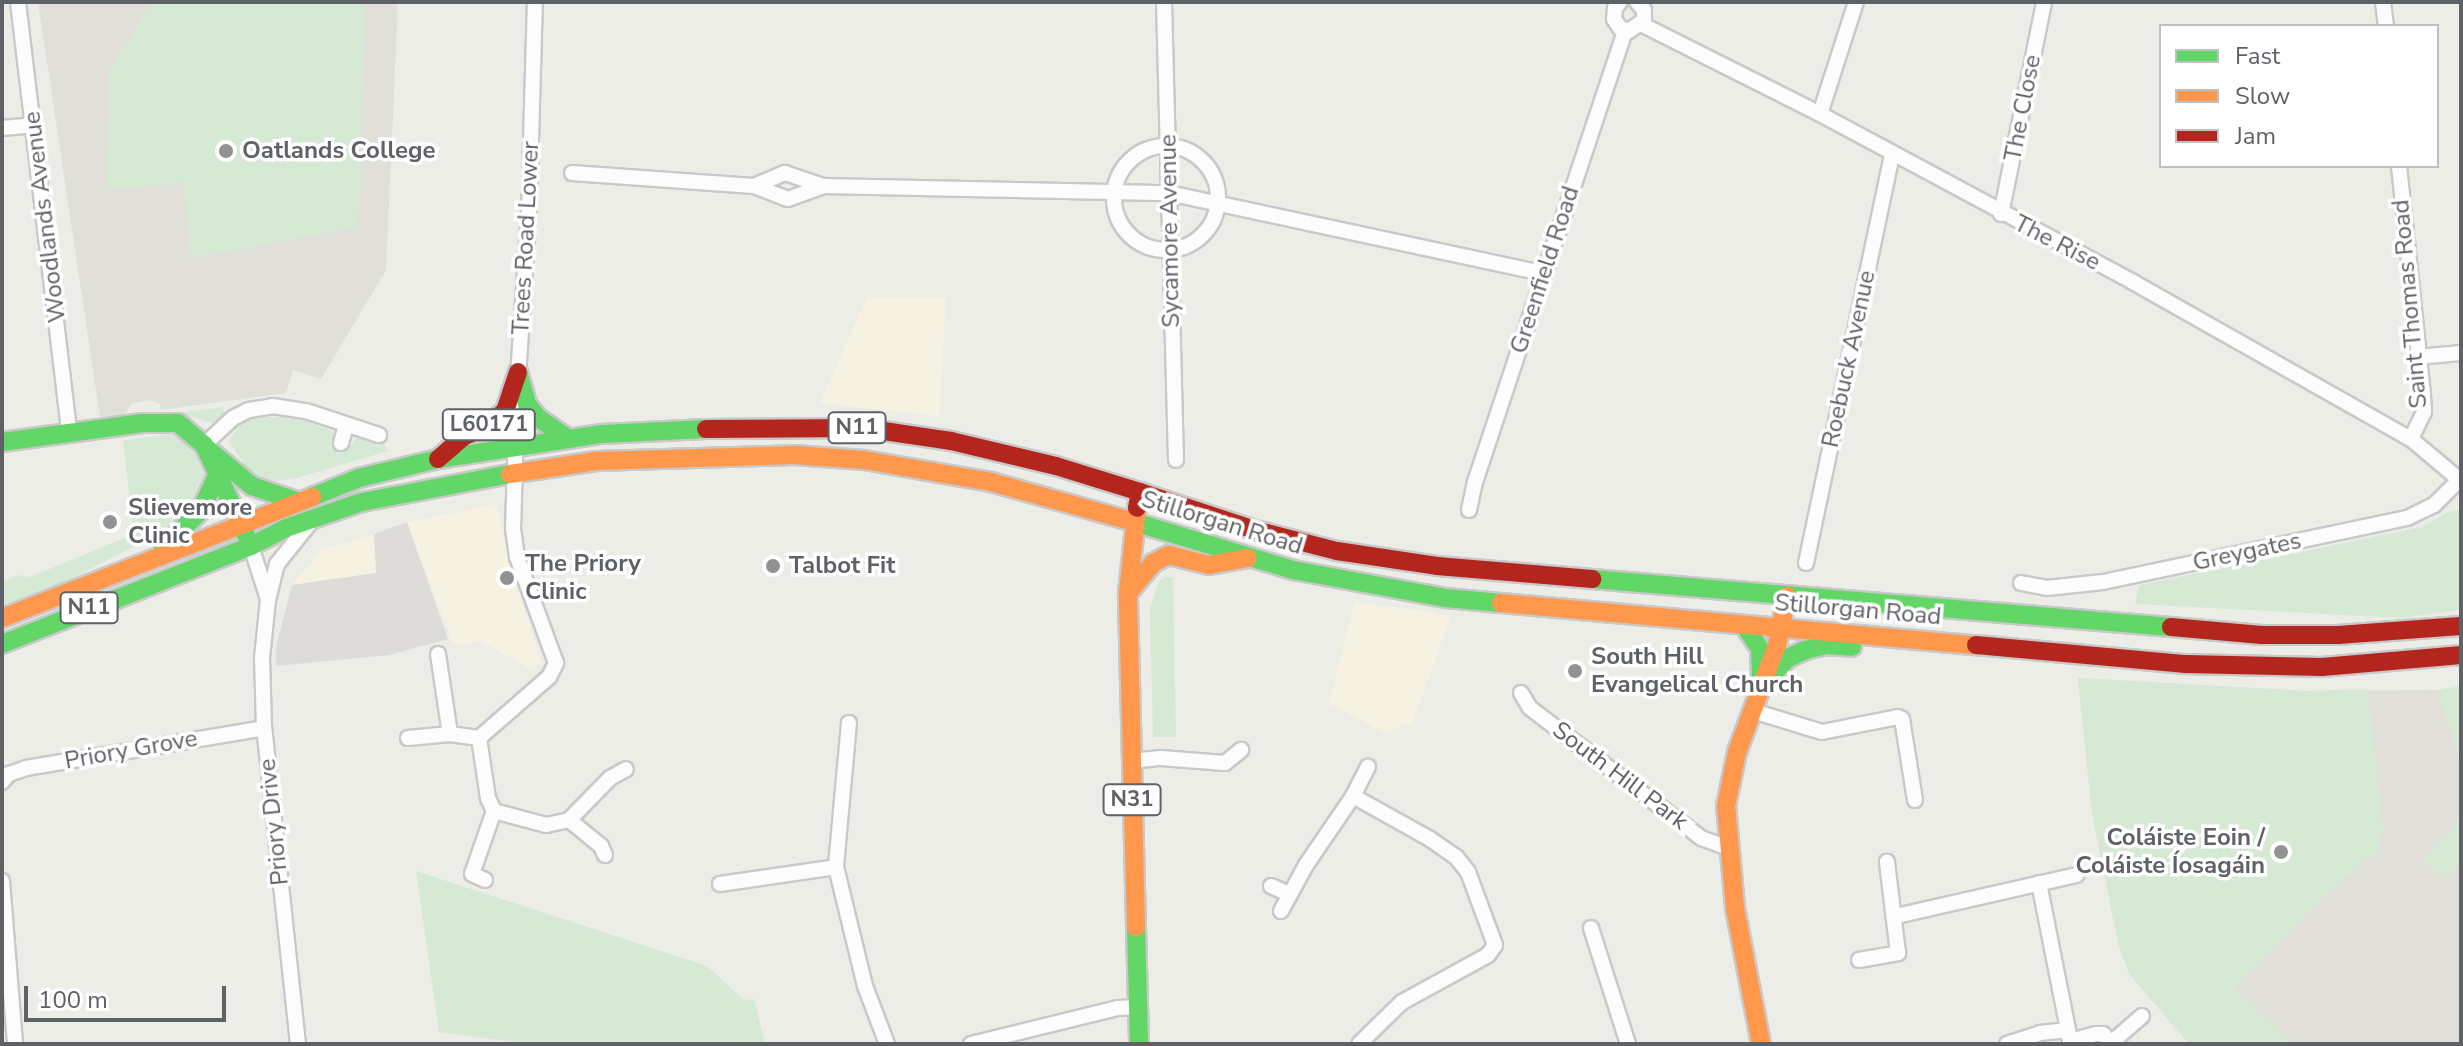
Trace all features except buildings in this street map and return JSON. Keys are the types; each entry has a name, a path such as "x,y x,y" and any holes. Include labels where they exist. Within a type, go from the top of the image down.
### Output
{"main road":[{"path":"518,372 527,404 537,417 567,438"},
{"name":"L60171","path":"438,459 464,436 487,427 505,411 518,372"},
{"path":"2,442 143,423 178,423 252,486 296,501"},
{"name":"Stillorgan Road","path":"2,618 158,554 359,478 438,459 517,445 707,427 863,428 951,441 1056,466 1196,511 1337,551 1418,564 2262,635 2338,635 2461,626"},
{"path":"205,446 251,546"},
{"name":"Stillorgan Road","path":"2,644 314,518 362,502 514,473 624,459 794,455 921,468 991,482 1247,558 1335,579 1446,598 2186,664 2267,667 2377,664 2461,655"},
{"name":"N11","path":"158,554 201,510 218,474"},
{"name":"N31","path":"1139,1044 1128,593 1134,522 1140,492"},
{"path":"1196,511 1187,522 1202,540 1247,558"},
{"path":"1128,593 1153,563 1169,555 1209,565 1247,558"},
{"path":"1761,1044 1744,965 1728,848 1727,790 1737,752 1782,628 1787,596"},
{"path":"1855,634 1846,620 1858,603"},
{"path":"1744,625 1760,649 1761,686"},
{"path":"1761,686 1788,658 1805,650 1826,645 1889,650 1908,639"}],"street":[{"name":"Woodlands Avenue","path":"18,2 69,432"},
{"name":"Trees Road Lower","path":"479,738 549,677 556,663 517,557 513,530 518,372 529,213 535,2"},
{"name":"Sycamore Avenue","path":"1164,2 1176,460"},
{"path":"1600,2 1618,5 1616,24 1625,30 1641,24 1644,10 1637,2"},
{"path":"1820,114 1856,2"},
{"name":"The Close","path":"2001,214 2044,2"},
{"path":"2383,2 2386,24"},
{"name":"The Rise","path":"1641,24 1820,114 2001,214 2133,282 2411,439 2460,480"},
{"name":"Greenfield Road","path":"1469,510 1543,273 1625,30"},
{"path":"2,128 34,125"},
{"path":"1168,146 1197,155 1206,164 1219,187 1220,202 1215,218 1195,240 1171,249 1144,246 1130,237 1114,209 1113,193 1116,180 1132,158 1143,151 1168,146"},
{"name":"Roebuck Avenue","path":"1806,563 1892,155"},
{"name":"Saint Thomas Road","path":"2399,168 2424,412 2411,439"},
{"path":"572,173 754,186 788,199 823,186"},
{"path":"754,186 785,173 823,186 1169,193 1543,273"},
{"path":"2417,357 2461,353"},
{"path":"205,446 233,418 249,410 273,406 306,411 379,435"},
{"path":"341,443 346,426"},
{"name":"Greygates","path":"2021,583 2047,588 2118,580 2407,518 2434,505 2460,480"},
{"name":"Priory Drive","path":"298,1044 264,728 262,658 268,600 277,564 314,518"},
{"name":"Priory Drive","path":"251,546 268,600"},
{"path":"438,654 450,734"},
{"name":"South Hill Park","path":"1521,693 1530,708 1701,838 1728,848"},
{"path":"1753,711 1822,732 1898,717 1902,719 1915,800"},
{"path":"849,723 836,867 865,986 887,1044"},
{"name":"Priory Grove","path":"2,782 9,774 26,768 264,728"},
{"path":"408,738 450,734 479,738 488,798 494,811 472,874 485,880"},
{"path":"1131,761 1161,758 1225,763 1241,750"},
{"path":"1281,911 1368,767"},
{"path":"494,811 546,825 569,820 610,778 626,769"},
{"path":"1353,796 1456,857 1468,872 1495,945 1488,955 1402,1002 1359,1044"},
{"path":"569,820 601,846 605,855"},
{"path":"1859,960 1898,953 1896,916 1887,862"},
{"path":"720,884 836,867"},
{"path":"1896,916 2076,875"},
{"path":"2,881 15,1044"},
{"path":"2039,883 2069,1038"},
{"path":"1271,886 1289,894"},
{"path":"1591,928 1628,1044"},
{"path":"971,1044 1118,1008 1138,1007"},
{"path":"2007,1044 2040,1033 2069,1038 2103,1034 2111,1043 2142,1016"}],"shaded area":[{"name":"Oatlands College","path":"38,2 398,2 386,270 321,379 293,370 286,393 161,410 160,404 150,400 131,404 125,414 100,417"},
{"path":"867,297 946,298 939,416 820,403"},
{"path":"497,504 510,566 542,664 528,668 481,641 454,646 407,522"},
{"path":"407,522 448,639 389,655 276,666 276,647 292,585 376,573 374,534"},
{"path":"374,534 377,573 292,585 321,550"},
{"path":"1354,602 1451,615 1412,725 1403,723 1387,734 1329,703"},
{"name":"Coláiste Eoin / Coláiste Íosagáin","path":"2078,678 2307,691 2437,690 2461,762 2461,1044 2189,1044 2130,975 2119,947 2092,813"}],"green space":[{"path":"152,2 365,2 358,227 191,258 184,182 106,190 110,71"},
{"path":"223,407 224,412 235,411 223,421 211,423 178,413"},
{"path":"251,417 294,417 332,431 339,443 350,446 358,436 381,437 388,451 297,478 269,482 249,472 229,441 242,421"},
{"path":"167,434 179,436 191,445 206,479 184,520 73,578 2,605 2,582 20,575 30,577 134,534 123,441"},
{"path":"2461,509 2461,610 2401,618 2135,604 2139,585 2422,527 2450,511"},
{"path":"1173,577 1176,737 1153,737 1150,608 1159,581"},
{"name":"Coláiste Eoin / Coláiste Íosagáin","path":"2078,678 2307,691 2367,689 2384,834 2379,834 2379,849 2319,901 2236,987 2294,1044 2189,1044 2130,975 2119,947 2092,813"},
{"path":"2461,686 2461,762 2437,690"},
{"path":"2461,819 2461,863 2445,880 2423,859"},
{"path":"416,871 707,966 744,1000 754,999 765,1044 529,1044 439,1032"}],"traffic: fast":[{"path":"518,372 527,404 537,417 567,438"},
{"path":"2,442 143,423 178,423 204,445 246,535"},
{"path":"312,497 359,478 438,459 602,434 706,429"},
{"path":"205,447 252,486 296,501"},
{"path":"163,549 201,510 218,474"},
{"path":"2,644 251,546 286,528 362,502 510,474"},
{"path":"1134,522 1293,570 1446,598 1501,603"},
{"path":"1592,579 2171,627"},
{"path":"1744,625 1760,649 1761,678"},
{"path":"1770,677 1788,658 1805,650 1826,645 1852,647"},
{"path":"1136,927 1139,1044"}],"traffic: slow":[{"path":"510,474 596,461 794,455 864,460 991,482 1134,522"},
{"path":"2,618 312,497"},
{"path":"1136,927 1128,593 1137,508"},
{"path":"1128,593 1153,563 1169,555 1209,565 1247,558"},
{"path":"1761,1044 1735,908 1726,806 1737,752 1777,645 1787,596"},
{"path":"1501,603 1976,645"}],"traffic: jam":[{"path":"438,459 464,436 487,427 505,411 518,372"},
{"path":"706,429 863,428 951,441 1056,466 1140,492 1137,508"},
{"path":"1140,492 1255,530 1337,551 1437,566 1592,579"},
{"path":"2171,627 2262,635 2338,635 2461,626"},
{"path":"1976,645 2186,664 2322,667 2461,655"}],"place":[{"name":"Oatlands College","path":"226,151"},
{"name":"Slievemore Clinic","path":"110,522"},
{"name":"Talbot Fit","path":"773,566"},
{"name":"The Priory Clinic","path":"507,578"},
{"name":"South Hill Evangelical Church","path":"1575,671"},
{"name":"Coláiste Eoin / Coláiste Íosagáin","path":"2281,852"}]}
